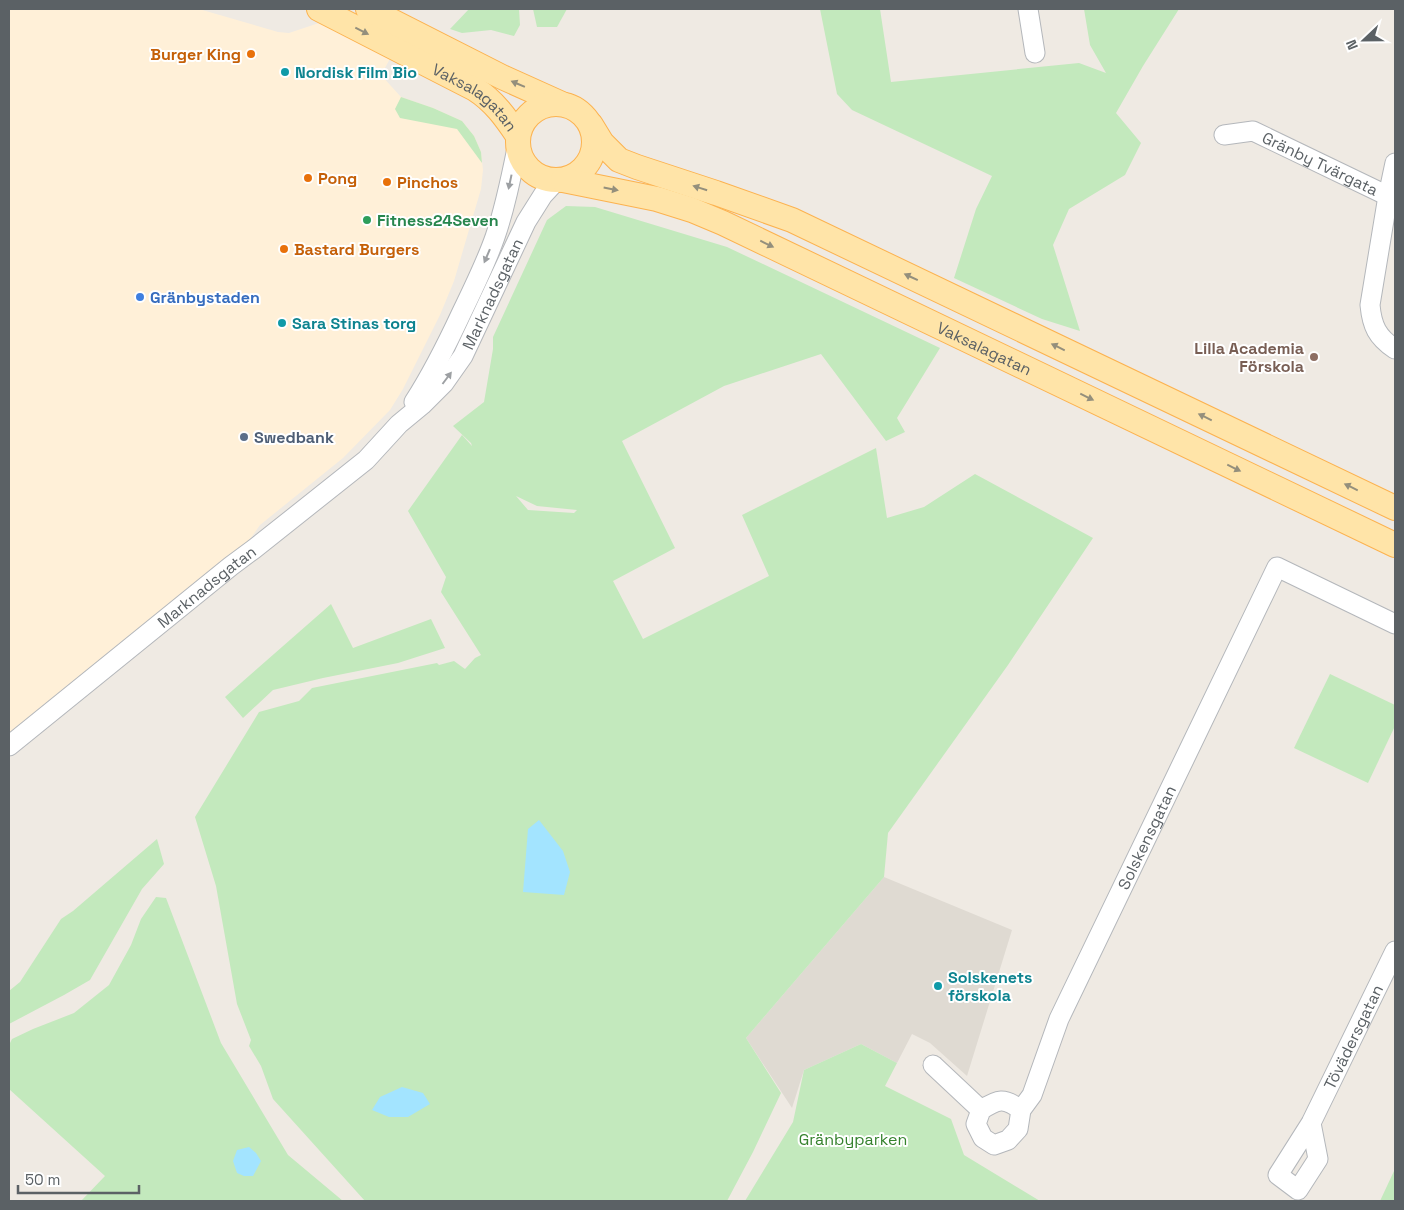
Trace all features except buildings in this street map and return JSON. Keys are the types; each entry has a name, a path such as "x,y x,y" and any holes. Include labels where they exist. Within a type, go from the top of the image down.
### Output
{"main road":[{"name":"Vaksalagatan","path":"319,9 486,96 501,112 518,142"},
{"name":"Vaksalagatan","path":"368,9 502,77 562,104"},
{"path":"562,104 574,108 591,125 594,136 594,148 584,169 574,176 560,180 544,179 527,168 521,159 518,142 520,127 533,111 547,105 562,104"},
{"name":"Vaksalagatan","path":"591,125 602,143 619,160 792,220 1395,508"},
{"name":"Vaksalagatan","path":"560,180 657,199 692,210 723,223 1395,545"}],"street":[{"path":"1028,9 1035,54"},
{"name":"Gränby Tvärgata","path":"1224,135 1253,130 1388,196"},
{"name":"Marknadsgatan","path":"399,424 426,383 470,294 494,238 508,193 518,142"},
{"path":"1395,163 1371,296 1371,318 1376,331 1382,339 1395,349"},
{"name":"Marknadsgatan","path":"9,746 231,566 366,460 399,424 444,383 463,356 526,222 543,195 560,180"},
{"name":"Solskensgatan","path":"981,1110 976,1124 983,1138 994,1145 1008,1140 1018,1129 1021,1110 1032,1095 1059,1019 1277,567 1395,624"},
{"name":"Tövädersgatan","path":"1311,1123 1395,951"},
{"path":"933,1065 981,1110 994,1102 1009,1101 1021,1110"}],"shaded area":[{"path":"9,9 199,9 278,32 289,33 319,23 391,57 381,75 401,97 462,121 474,136 481,152 483,170 481,189 454,281 440,315 403,389 390,410 343,458 260,525 243,549 9,737"},
{"path":"884,877 1012,930 967,1076 930,1043 912,1034 897,1063 861,1044 804,1070 792,1108 746,1038"}],"green space":[{"path":"469,9 519,9 520,25 514,36 491,30 462,33 450,29"},
{"path":"533,9 567,9 557,27 537,27"},
{"path":"820,9 880,9 891,82 1079,63 1106,73 1090,45 1084,9 1179,9 1116,113 1141,143 1125,175 1069,209 1053,245 1080,331 1042,319 954,278 976,209 992,176 852,110 837,94"},
{"path":"401,97 462,121 474,136 481,152 482,163 457,129 400,118 395,109"},
{"path":"566,206 595,207 727,247 940,348 897,418 905,432 886,441 821,354 724,386 622,441 675,548 613,581 643,639 769,576 742,515 876,448 887,518 924,507 975,474 1093,538 1008,665 888,833 884,877 746,1038 781,1093 727,1201 365,1201 273,1099 261,1066 249,1046 251,1040 237,1004 216,886 195,817 259,712 299,701 312,688 437,663 439,665 454,661 465,669 475,658 481,655 441,592 446,577 408,511 462,435 472,446 471,443 453,426 484,402 493,349 493,337 547,220","holes":["516,496 537,506 577,510 574,513 528,510"]},
{"path":"331,604 353,648 431,619 445,648 398,663 273,690 243,718 225,697"},
{"path":"1330,674 1395,705 1395,726 1368,783 1294,748"},
{"path":"157,839 164,864 142,889 90,980 9,1024 9,991 20,982 61,919 73,911"},
{"path":"156,897 166,898 221,1043 288,1155 343,1201 81,1201 105,1176 9,1089 9,1045 12,1039 74,1013 109,985 131,945 141,919"},
{"name":"Gränbyparken","path":"861,1044 897,1063 885,1086 951,1119 964,1155 1040,1201 745,1201 793,1122 804,1070"},
{"path":"1395,1168 1395,1201 1380,1201 1394,1171"}],"water":[{"path":"539,820 563,851 570,872 564,895 523,892 528,829"},
{"path":"402,1087 423,1093 430,1104 408,1117 389,1117 372,1110 380,1097"},
{"path":"249,1147 261,1161 253,1176 244,1176 237,1173 233,1161 237,1150"}],"place":[{"name":"Burger King","path":"251,54"},
{"name":"Nordisk Film Bio","path":"285,72"},
{"name":"Pong","path":"308,178"},
{"name":"Pinchos","path":"387,182"},
{"name":"Fitness24Seven","path":"367,220"},
{"name":"Bastard Burgers","path":"284,249"},
{"name":"Gränbystaden","path":"140,297"},
{"name":"Sara Stinas torg","path":"282,323"},
{"name":"Lilla Academia Förskola","path":"1314,357"},
{"name":"Swedbank","path":"244,437"},
{"name":"Solskenets förskola","path":"938,986"}]}
